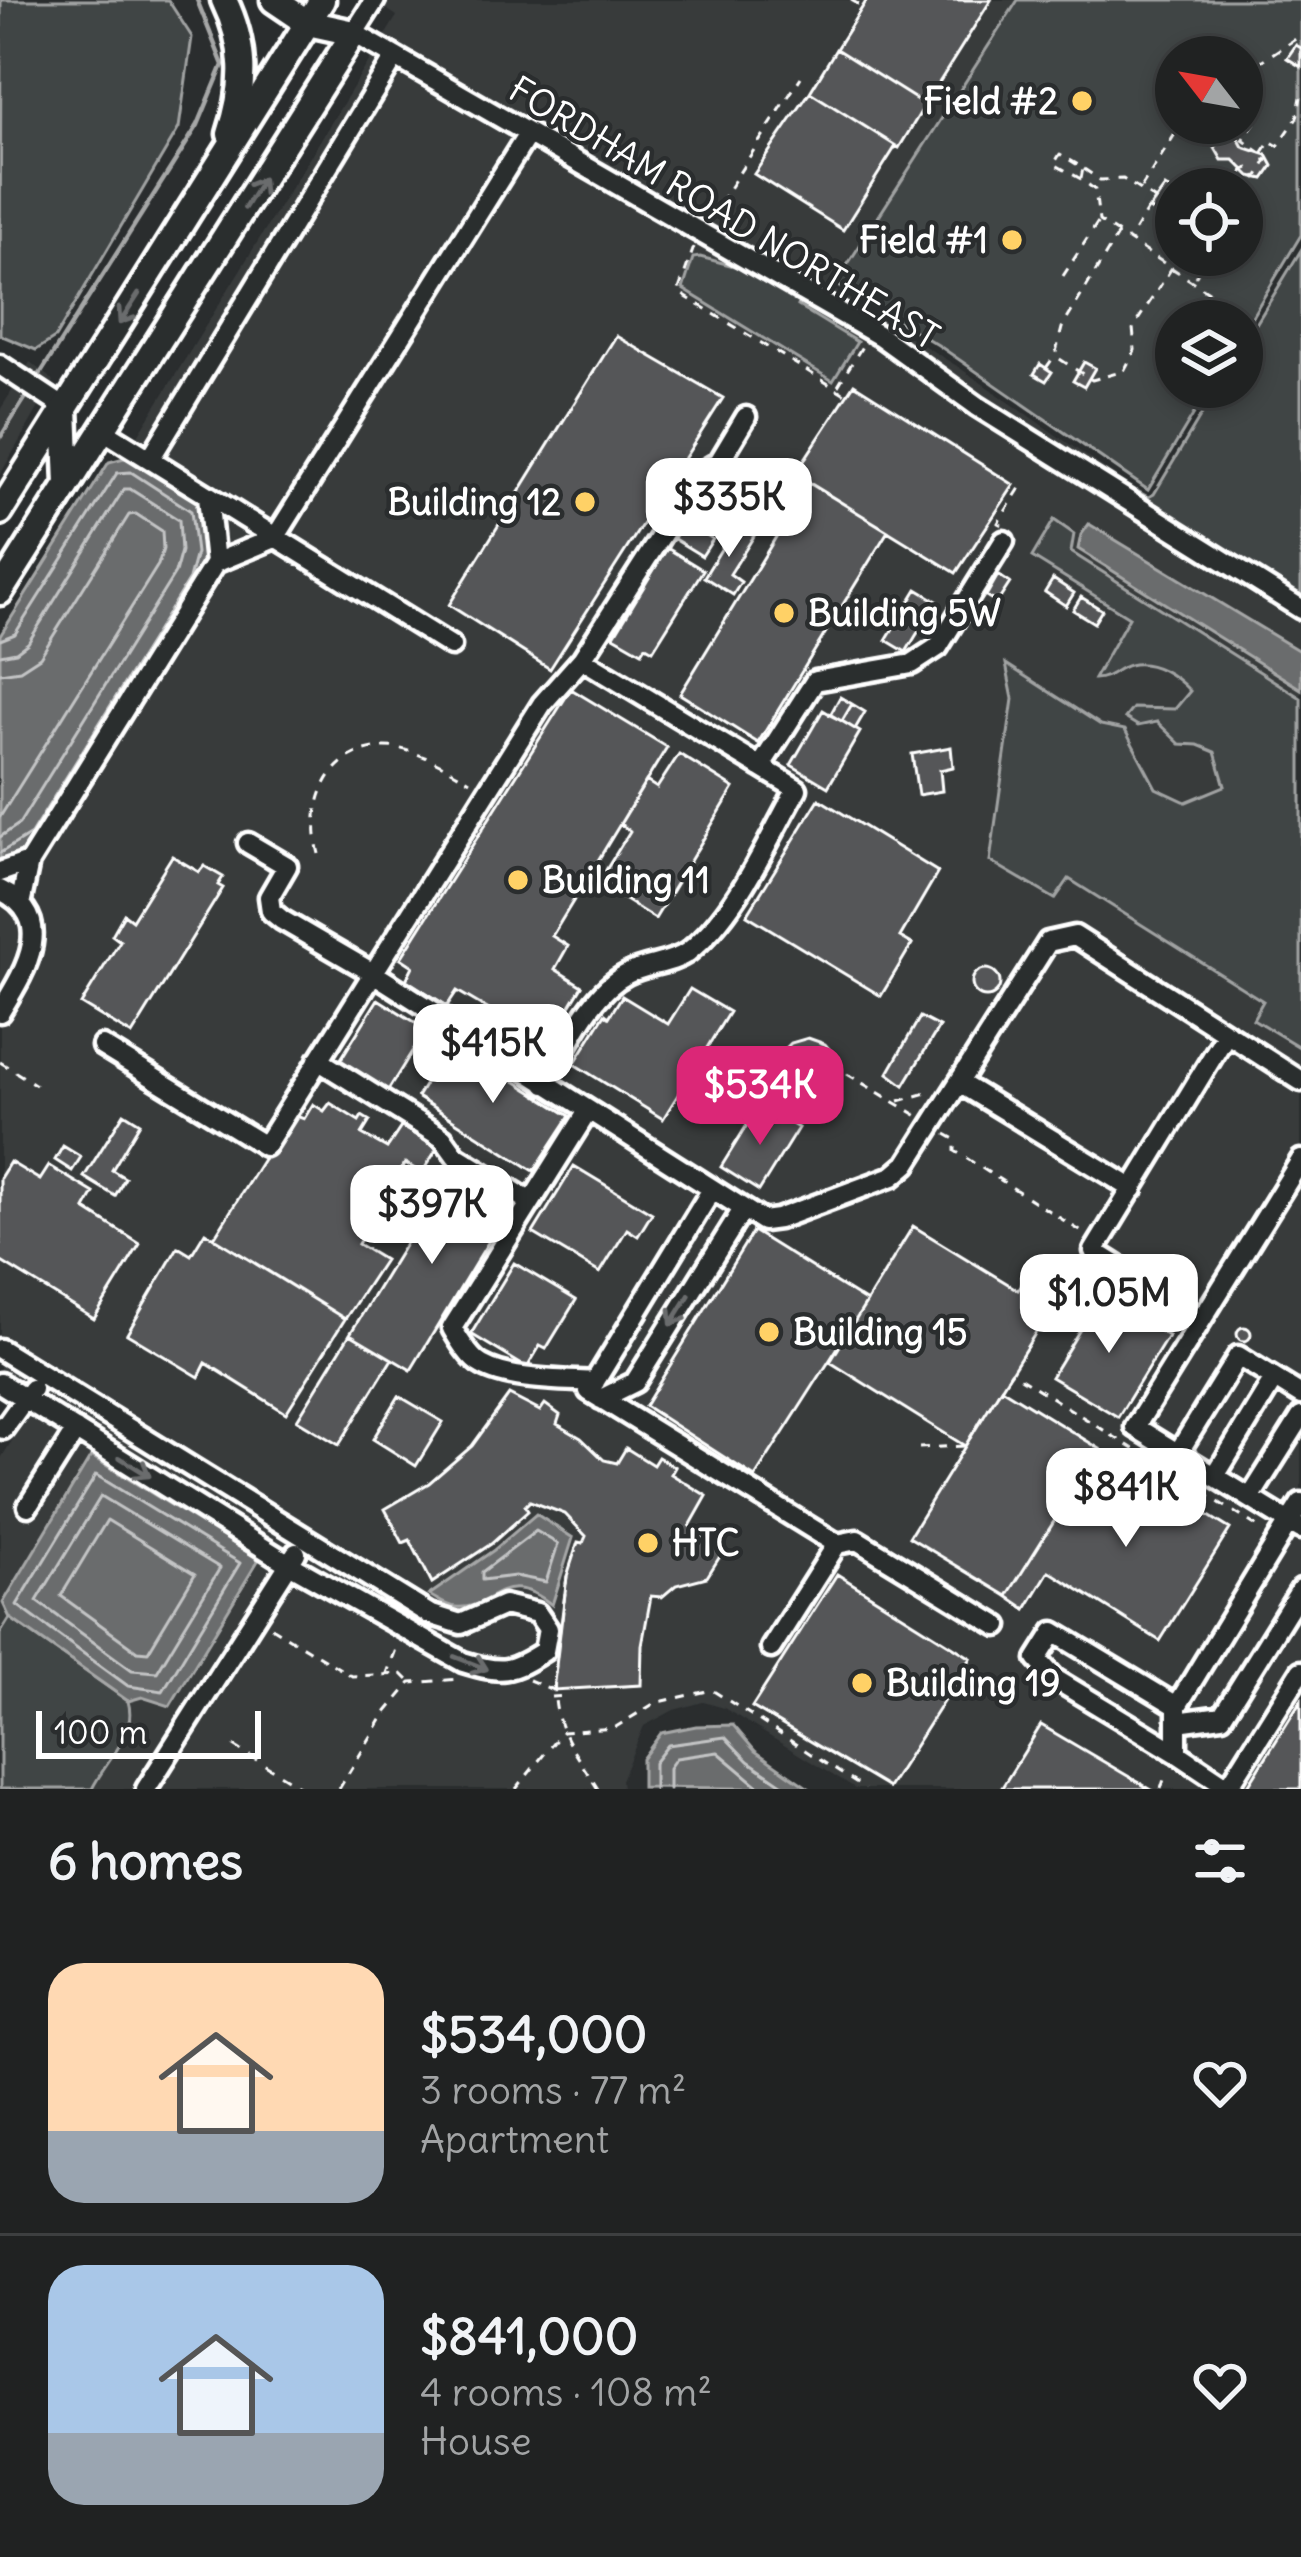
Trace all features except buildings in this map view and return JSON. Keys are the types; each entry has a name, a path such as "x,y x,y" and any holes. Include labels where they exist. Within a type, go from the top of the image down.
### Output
{"main road":[{"path":"215,176 238,109 244,63 236,25 224,0"},
{"path":"274,0 308,23 354,33"},
{"path":"0,512 326,0 354,33"},
{"path":"0,592 354,33"},
{"path":"65,408 68,484"}],"street":[{"path":"354,33 375,0"},
{"name":"FORDHAM ROAD NORTHEAST","path":"354,33 880,336 977,406 1301,609"},
{"path":"150,459 395,57"},
{"path":"0,1012 29,963 33,924 21,900 28,862 215,563 275,538 528,134"},
{"path":"0,365 65,408"},
{"path":"102,1046 265,1146 542,704 583,658 702,472 719,462 746,418"},
{"path":"103,430 452,646"},
{"path":"208,496 215,563"},
{"path":"760,766 815,681 912,664 938,647 1006,535"},
{"path":"545,1084 606,985 632,971 685,955 737,894 796,789 583,658"},
{"path":"248,843 287,866 269,897 272,911 763,1221 893,1176 907,1164 1048,942 1075,936 1301,1081"},
{"path":"0,872 28,862"},
{"path":"0,890 21,900"},
{"path":"1202,1319 1094,1252 1227,1034"},
{"path":"319,1060 443,1138 456,1156 531,1202"},
{"path":"961,1084 1133,1189"},
{"path":"588,1112 452,1328 481,1365 598,1391 836,1544 857,1540 998,1626"},
{"path":"1295,1525 1135,1426 1301,1160"},
{"path":"598,1391 710,1190"},
{"path":"598,1391 635,1382 742,1210"},
{"path":"0,1349 429,1614 461,1624 504,1605 537,1613 548,1628 544,1651 516,1669 494,1672 463,1662 290,1564 0,1383"},
{"path":"1178,1454 1238,1356 1301,1395"},
{"path":"1,1430 41,1375"},
{"path":"1215,1476 1274,1378"},
{"path":"1250,1498 1301,1418"},
{"path":"28,1506 76,1430"},
{"path":"1177,1753 1177,1713 1295,1525 1301,1503"},
{"path":"146,1789 304,1539"},
{"path":"771,1648 836,1544"},
{"path":"1301,1589 1222,1716 1177,1713 1054,1632 1037,1660 1055,1679 1227,1788 1301,1671"}],"path":[{"path":"851,0 863,7"},
{"path":"1263,60 1301,39"},
{"path":"1263,168 1267,160 1260,157 1270,141 1278,146 1297,118 1301,97"},
{"path":"1140,190 1169,144"},
{"path":"1248,144 1262,154"},
{"path":"1063,276 1099,221 1095,190 1054,164 1060,154 1100,180 1123,179 1154,199 1130,240"},
{"path":"1081,179 1083,168"},
{"path":"1099,221 1155,255"},
{"path":"1046,368 1055,356 1062,328 1118,234"},
{"path":"1055,356 1092,380 1124,371 1136,350 1133,328 1167,276"},
{"path":"1189,276 1218,298"},
{"path":"836,389 866,341"},
{"path":"1006,535 998,523 1020,488"},
{"path":"319,854 314,820 322,787 356,755 384,746 440,762 487,791"},
{"path":"0,1062 36,1085"},
{"path":"847,1074 955,1139 955,1151 1100,1243"},
{"path":"895,1102 961,1084"},
{"path":"919,1448 965,1446 1011,1372 1258,1527"},
{"path":"562,1622 567,1576"},
{"path":"272,1628 352,1676 402,1674 411,1683"},
{"path":"556,1667 551,1697 562,1732 598,1789"},
{"path":"339,1789 411,1683 436,1678 469,1680"},
{"path":"518,1682 532,1679 553,1690"},
{"path":"516,1789 562,1732 614,1728 655,1703 712,1690 865,1789"},
{"path":"551,1697 566,1696"},
{"path":"234,1746 304,1789"},
{"path":"1161,1789 1166,1773"}],"shaded area":[{"path":"1,0 168,0 192,37 179,128 55,338 36,350 0,335"},
{"path":"385,0 1019,0 862,242 827,285 960,368 1137,491 1133,497 1301,602 1301,1789 855,1789 724,1708 703,1702 644,1726 621,1780 622,1789 92,1789 123,1740 132,1716 128,1701 141,1697 92,1456 3,1603 10,1618 0,1634 0,1460 37,1400 0,1377 0,866 135,460 124,458 397,16 382,6"},
{"path":"1018,0 1301,0 1301,235 1262,300 1155,300 1155,408 1197,408 1148,490 938,345 835,284"},
{"path":"1301,250 1301,602 1132,498 1137,491 1148,497 1154,494 1205,408 1263,408 1263,312"},
{"path":"693,258 757,272 801,299 798,306 857,342 833,381 683,289"},
{"path":"30,362 54,381 0,475 0,410"},
{"path":"1054,520 1074,534 1071,552 1301,698 1301,1048 1253,1019 1263,1001 1069,879 1055,899 990,861 1013,699 1006,664 1101,725 1125,730 1156,788 1186,802 1225,786 1215,752 1180,744 1157,722 1138,726 1125,718 1133,708 1175,709 1190,691 1178,680 1163,670 1138,664 1094,679 1129,617 1032,557"},
{"path":"10,1618 128,1701 125,1736 92,1789 0,1789 0,1634"}],"water":[{"path":"135,460 201,502 208,556 200,584 29,852 0,866 0,636 109,462"},
{"path":"1089,524 1301,652 1301,689 1078,549"},
{"path":"91,1456 259,1559 170,1706 142,1697 128,1701 10,1618 3,1603"},
{"path":"536,1514 573,1538 552,1605 521,1589 509,1589 468,1607 451,1606 429,1595 494,1550"},
{"path":"733,1725 755,1751 810,1789 642,1787 642,1759 661,1733"}],"waterway":[{"path":"39,376 198,125 223,65 197,0"},
{"path":"0,438 26,397"}],"place":[{"name":"Field #2","path":"1082,101"},
{"name":"Field #1","path":"1012,240"},
{"name":"Building 12","path":"585,502"},
{"name":"Building 5W","path":"784,613"},
{"name":"Building 11","path":"518,880"},
{"name":"Building 15","path":"769,1332"},
{"name":"HTC","path":"648,1543"},
{"name":"Building 19","path":"862,1683"}]}
